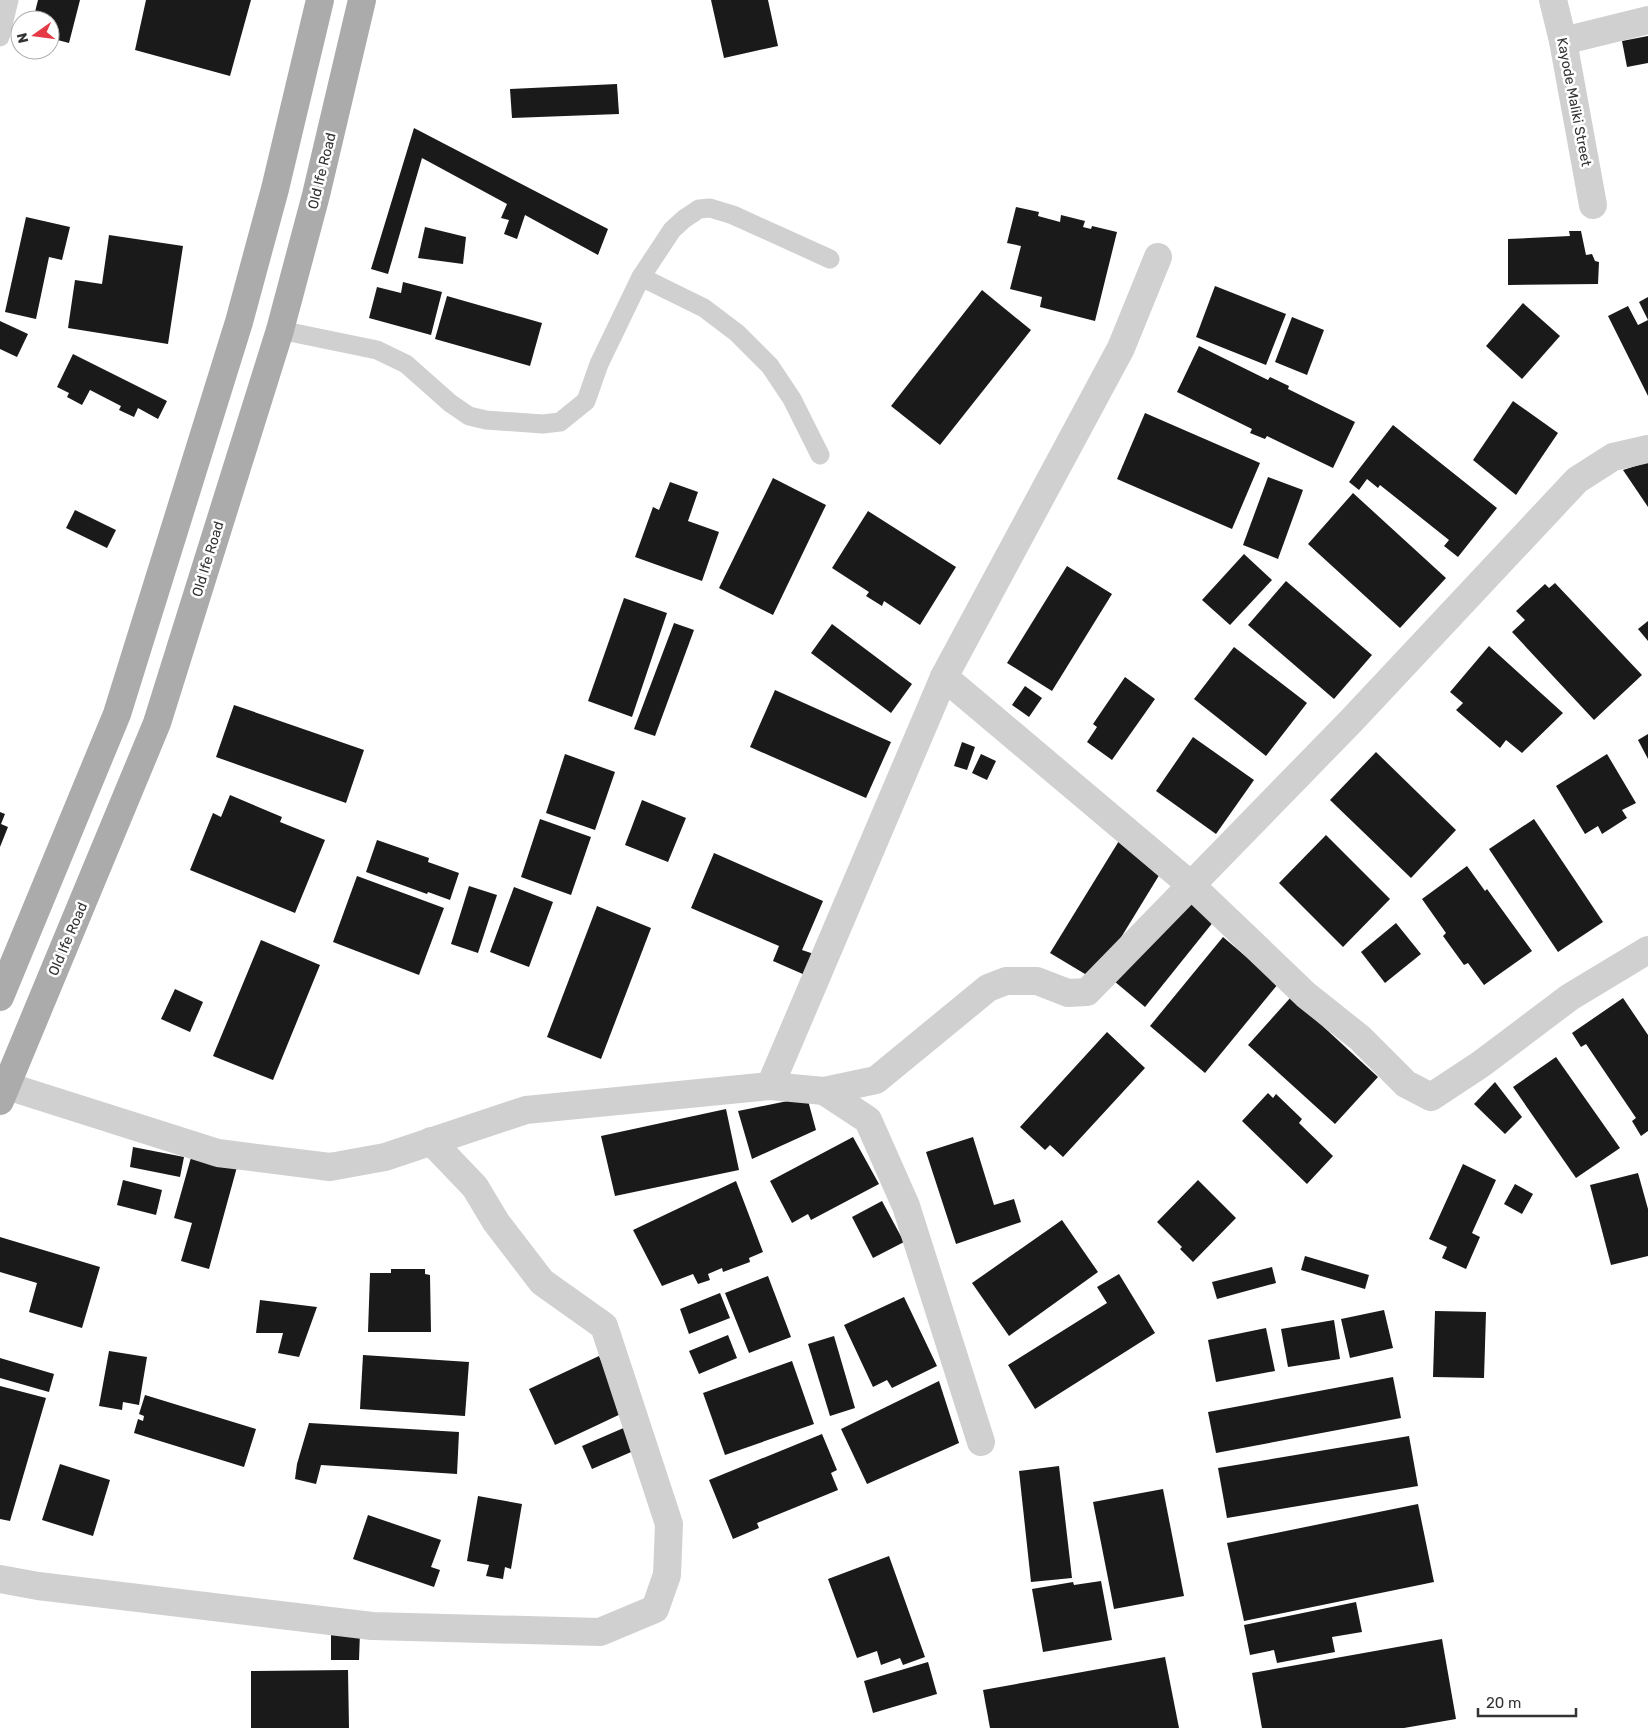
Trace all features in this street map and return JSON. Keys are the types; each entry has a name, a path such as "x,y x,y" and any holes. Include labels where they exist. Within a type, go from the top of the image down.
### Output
{"main road":[{"path":"0,997 117,714 239,322 275,189 320,0"},
{"name":"Old Ife Road","path":"3,1093 157,723 280,330 316,195 362,0"}],"street":[{"name":"Kayode Maliki Street","path":"1553,0 1563,41 1592,205"},
{"path":"1563,41 1648,20"},
{"path":"770,1086 944,677 1121,348 1158,257"},
{"path":"3,1093 218,1153 330,1166 385,1157 526,1110 770,1086 824,1091 876,1080 988,988 1006,981 1037,981 1068,993 1087,992 1352,720 1577,480 1613,457 1648,450"},
{"path":"944,677 1192,886 1306,995 1360,1038 1406,1084 1431,1097 1481,1064 1570,996 1648,950"},
{"path":"824,1091 868,1120 906,1206 981,1442"},
{"path":"0,1579 48,1587 372,1626 600,1632 655,1609 667,1575 669,1524 604,1326 542,1282 496,1222 476,1187 431,1141"}],"lane":[{"path":"0,37 9,0"},
{"path":"280,330 377,350 406,364 450,403 469,416 486,420 524,423 543,424 560,422 586,401 598,364 641,277 672,230 699,209 710,208 733,215 830,259"},
{"path":"641,277 704,308 737,333 770,366 792,399 820,455"}],"building":[{"path":"38,0 80,0 69,43 60,41 60,10 36,10"},
{"path":"146,0 251,0 230,76 135,50"},
{"path":"711,0 768,0 778,46 724,58"},
{"path":"1648,36 1648,63 1627,67 1622,41"},
{"path":"617,84 619,114 512,118 510,89"},
{"path":"414,128 608,229 598,255 525,215 517,239 504,234 509,220 501,218 507,204 422,158 388,274 371,269"},
{"path":"1016,207 1039,212 1038,216 1060,222 1061,215 1085,221 1083,227 1091,229 1092,226 1117,232 1095,321 1040,307 1042,297 1010,289 1021,246 1007,243"},
{"path":"26,217 70,227 62,260 49,257 36,319 5,312"},
{"path":"425,227 466,237 463,264 418,258"},
{"path":"1569,231 1581,231 1586,255 1592,254 1595,261 1599,262 1598,284 1508,285 1508,239 1570,236"},
{"path":"109,235 183,246 168,344 68,328 75,280 102,284"},
{"path":"403,282 442,292 431,335 369,318 377,287 401,293"},
{"path":"1215,286 1286,314 1266,365 1196,337"},
{"path":"982,290 1031,330 940,445 891,406"},
{"path":"447,296 542,323 530,366 435,339"},
{"path":"1648,297 1648,320 1639,302"},
{"path":"1523,303 1560,336 1522,379 1486,346"},
{"path":"1628,306 1638,325 1648,320 1648,396 1608,316"},
{"path":"1292,317 1324,330 1307,375 1275,362"},
{"path":"0,321 28,334 17,357 0,349"},
{"path":"1199,346 1268,380 1270,377 1289,386 1288,389 1355,422 1333,468 1267,436 1265,439 1250,433 1252,429 1177,392"},
{"path":"73,354 167,401 158,419 138,408 134,417 119,410 121,406 90,390 82,405 67,397 69,393 57,387"},
{"path":"1513,401 1558,433 1516,495 1473,460"},
{"path":"1145,413 1260,463 1232,529 1117,479"},
{"path":"1393,425 1497,508 1458,557 1444,546 1449,540 1380,485 1378,488 1367,479 1359,490 1349,482"},
{"path":"1648,462 1648,507 1623,470"},
{"path":"1268,477 1303,490 1278,559 1243,545"},
{"path":"773,478 826,505 773,615 719,588"},
{"path":"670,482 698,492 688,521 719,532 702,581 635,557 653,507 659,510"},
{"path":"1353,493 1446,578 1400,628 1308,544"},
{"path":"75,510 116,530 107,548 66,528"},
{"path":"868,511 956,567 920,625 884,601 882,606 866,596 869,592 832,568"},
{"path":"1244,554 1272,580 1230,625 1202,600"},
{"path":"1067,566 1112,594 1052,691 1007,663"},
{"path":"1286,581 1372,655 1334,699 1248,625"},
{"path":"1555,583 1642,675 1594,720 1512,632 1525,620 1516,611 1545,584 1549,588"},
{"path":"624,598 667,613 632,717 588,701"},
{"path":"1648,621 1648,641 1638,629"},
{"path":"674,623 694,630 655,736 634,729"},
{"path":"832,624 912,684 891,713 811,653"},
{"path":"1489,646 1563,713 1522,753 1506,740 1500,748 1456,710 1463,703 1450,692"},
{"path":"1234,647 1307,703 1266,756 1194,699"},
{"path":"1125,677 1155,699 1112,760 1087,742 1097,727 1093,724"},
{"path":"1025,686 1042,698 1029,717 1012,705"},
{"path":"775,690 891,742 866,798 750,747"},
{"path":"234,705 364,750 346,803 216,757"},
{"path":"1648,734 1648,759 1638,740"},
{"path":"1193,737 1254,780 1216,834 1156,791"},
{"path":"962,742 975,747 967,770 954,766"},
{"path":"1376,752 1456,830 1411,878 1330,800"},
{"path":"565,754 615,772 595,830 546,813"},
{"path":"981,754 996,761 987,780 972,773"},
{"path":"1607,754 1636,803 1622,810 1627,818 1602,834 1598,826 1585,834 1556,786"},
{"path":"230,795 282,817 280,822 325,840 295,913 190,870 213,813 221,817"},
{"path":"642,800 686,818 668,862 625,845"},
{"path":"0,812 5,814 1,824 8,827 0,847"},
{"path":"540,819 591,837 571,895 521,877"},
{"path":"1534,819 1603,922 1558,952 1489,849"},
{"path":"1326,835 1390,899 1343,947 1279,883"},
{"path":"1122,836 1166,864 1095,980 1050,953"},
{"path":"377,840 429,858 428,862 459,873 450,900 428,892 427,894 366,872"},
{"path":"714,853 823,901 802,950 814,954 805,975 773,961 779,946 691,908"},
{"path":"1467,866 1485,891 1487,889 1532,951 1484,985 1468,963 1464,965 1443,936 1446,933 1422,899"},
{"path":"357,876 444,908 419,975 333,942"},
{"path":"469,886 497,895 478,953 451,944"},
{"path":"514,887 553,902 529,967 490,952"},
{"path":"1183,896 1214,921 1145,1007 1114,981"},
{"path":"597,906 651,928 601,1059 547,1037"},
{"path":"1396,923 1421,954 1385,983 1361,952"},
{"path":"1223,937 1278,984 1205,1073 1150,1026"},
{"path":"261,940 320,965 273,1080 213,1056"},
{"path":"175,989 203,1002 190,1032 161,1019"},
{"path":"1291,997 1378,1077 1335,1124 1248,1045"},
{"path":"1623,998 1648,1035 1648,1131 1641,1136 1632,1121 1636,1118 1586,1044 1581,1047 1572,1033"},
{"path":"1107,1032 1145,1068 1063,1157 1050,1145 1045,1150 1020,1127"},
{"path":"1556,1057 1620,1148 1576,1178 1513,1087"},
{"path":"1495,1082 1522,1117 1505,1134 1474,1104"},
{"path":"1268,1093 1273,1098 1276,1094 1302,1119 1299,1123 1333,1156 1307,1184 1242,1121"},
{"path":"807,1097 816,1130 752,1159 738,1111"},
{"path":"726,1109 739,1170 615,1196 601,1136"},
{"path":"853,1137 879,1184 811,1220 808,1214 792,1223 770,1181"},
{"path":"973,1137 994,1205 1014,1199 1021,1222 956,1244 926,1152"},
{"path":"133,1147 184,1157 180,1177 130,1167"},
{"path":"192,1154 237,1167 209,1269 181,1261 192,1223 174,1218"},
{"path":"1463,1164 1496,1180 1472,1233 1480,1237 1466,1269 1442,1258 1447,1247 1429,1239"},
{"path":"1638,1173 1648,1209 1648,1256 1611,1265 1590,1185"},
{"path":"123,1180 162,1190 156,1215 117,1205"},
{"path":"1198,1180 1236,1218 1193,1262 1180,1249 1182,1247 1157,1222"},
{"path":"736,1181 763,1252 749,1258 750,1262 723,1272 722,1268 708,1274 710,1280 698,1284 693,1274 662,1286 633,1230"},
{"path":"1515,1184 1533,1194 1522,1214 1504,1204"},
{"path":"882,1201 904,1242 873,1258 852,1217"},
{"path":"1062,1220 1098,1272 1009,1336 972,1283"},
{"path":"0,1237 100,1267 82,1328 29,1312 37,1283 0,1272"},
{"path":"1305,1256 1369,1275 1365,1289 1301,1270"},
{"path":"1272,1267 1276,1283 1217,1299 1212,1282"},
{"path":"391,1269 425,1269 425,1274 430,1275 431,1332 368,1332 370,1273 391,1273"},
{"path":"1119,1274 1155,1333 1035,1409 1008,1365 1107,1303 1097,1287"},
{"path":"768,1276 791,1337 749,1353 725,1293"},
{"path":"720,1293 730,1318 689,1334 680,1309"},
{"path":"904,1297 937,1366 892,1388 887,1380 873,1387 844,1325"},
{"path":"260,1300 317,1307 299,1357 278,1353 283,1333 256,1333"},
{"path":"1384,1310 1393,1348 1350,1358 1341,1319"},
{"path":"1435,1311 1486,1312 1484,1378 1433,1377"},
{"path":"1334,1320 1340,1359 1288,1367 1281,1329"},
{"path":"1266,1328 1275,1371 1216,1382 1208,1340"},
{"path":"728,1335 737,1358 699,1374 689,1351"},
{"path":"834,1336 855,1408 830,1416 808,1344"},
{"path":"109,1351 147,1357 139,1405 123,1402 122,1410 99,1406"},
{"path":"363,1355 469,1362 465,1416 360,1409"},
{"path":"599,1356 625,1412 555,1445 529,1389"},
{"path":"0,1358 54,1374 49,1392 0,1378"},
{"path":"792,1361 814,1424 725,1455 703,1393"},
{"path":"1393,1377 1401,1418 1216,1453 1208,1412"},
{"path":"939,1381 959,1443 867,1484 841,1429"},
{"path":"0,1386 46,1398 10,1521 0,1519"},
{"path":"145,1395 256,1429 244,1467 134,1433 138,1419 143,1421 144,1416 139,1414"},
{"path":"309,1423 459,1432 457,1474 321,1465 316,1484 295,1479 297,1464"},
{"path":"635,1423 645,1446 592,1469 582,1446"},
{"path":"822,1434 837,1470 831,1473 838,1490 757,1523 759,1528 733,1539 709,1480"},
{"path":"1409,1436 1418,1486 1227,1518 1218,1468"},
{"path":"60,1464 110,1480 93,1536 42,1520"},
{"path":"1059,1466 1072,1578 1031,1582 1019,1471"},
{"path":"1163,1489 1184,1596 1114,1609 1093,1502"},
{"path":"478,1496 522,1504 511,1569 505,1567 503,1579 486,1576 489,1565 467,1561"},
{"path":"1418,1504 1434,1582 1244,1621 1227,1543"},
{"path":"368,1515 441,1540 431,1567 440,1570 434,1587 353,1559"},
{"path":"889,1556 925,1657 903,1665 900,1658 881,1665 877,1651 857,1658 828,1579"},
{"path":"1101,1581 1112,1640 1043,1652 1032,1589 1073,1582 1074,1585"},
{"path":"1356,1602 1362,1632 1332,1637 1335,1652 1277,1663 1274,1650 1250,1655 1244,1625"},
{"path":"331,1631 360,1632 359,1660 331,1660"},
{"path":"1442,1639 1456,1719 1404,1728 1262,1728 1252,1673"},
{"path":"1165,1657 1179,1728 990,1728 983,1690"},
{"path":"928,1662 937,1694 873,1713 864,1681"},
{"path":"348,1670 349,1728 251,1728 251,1671"}]}
